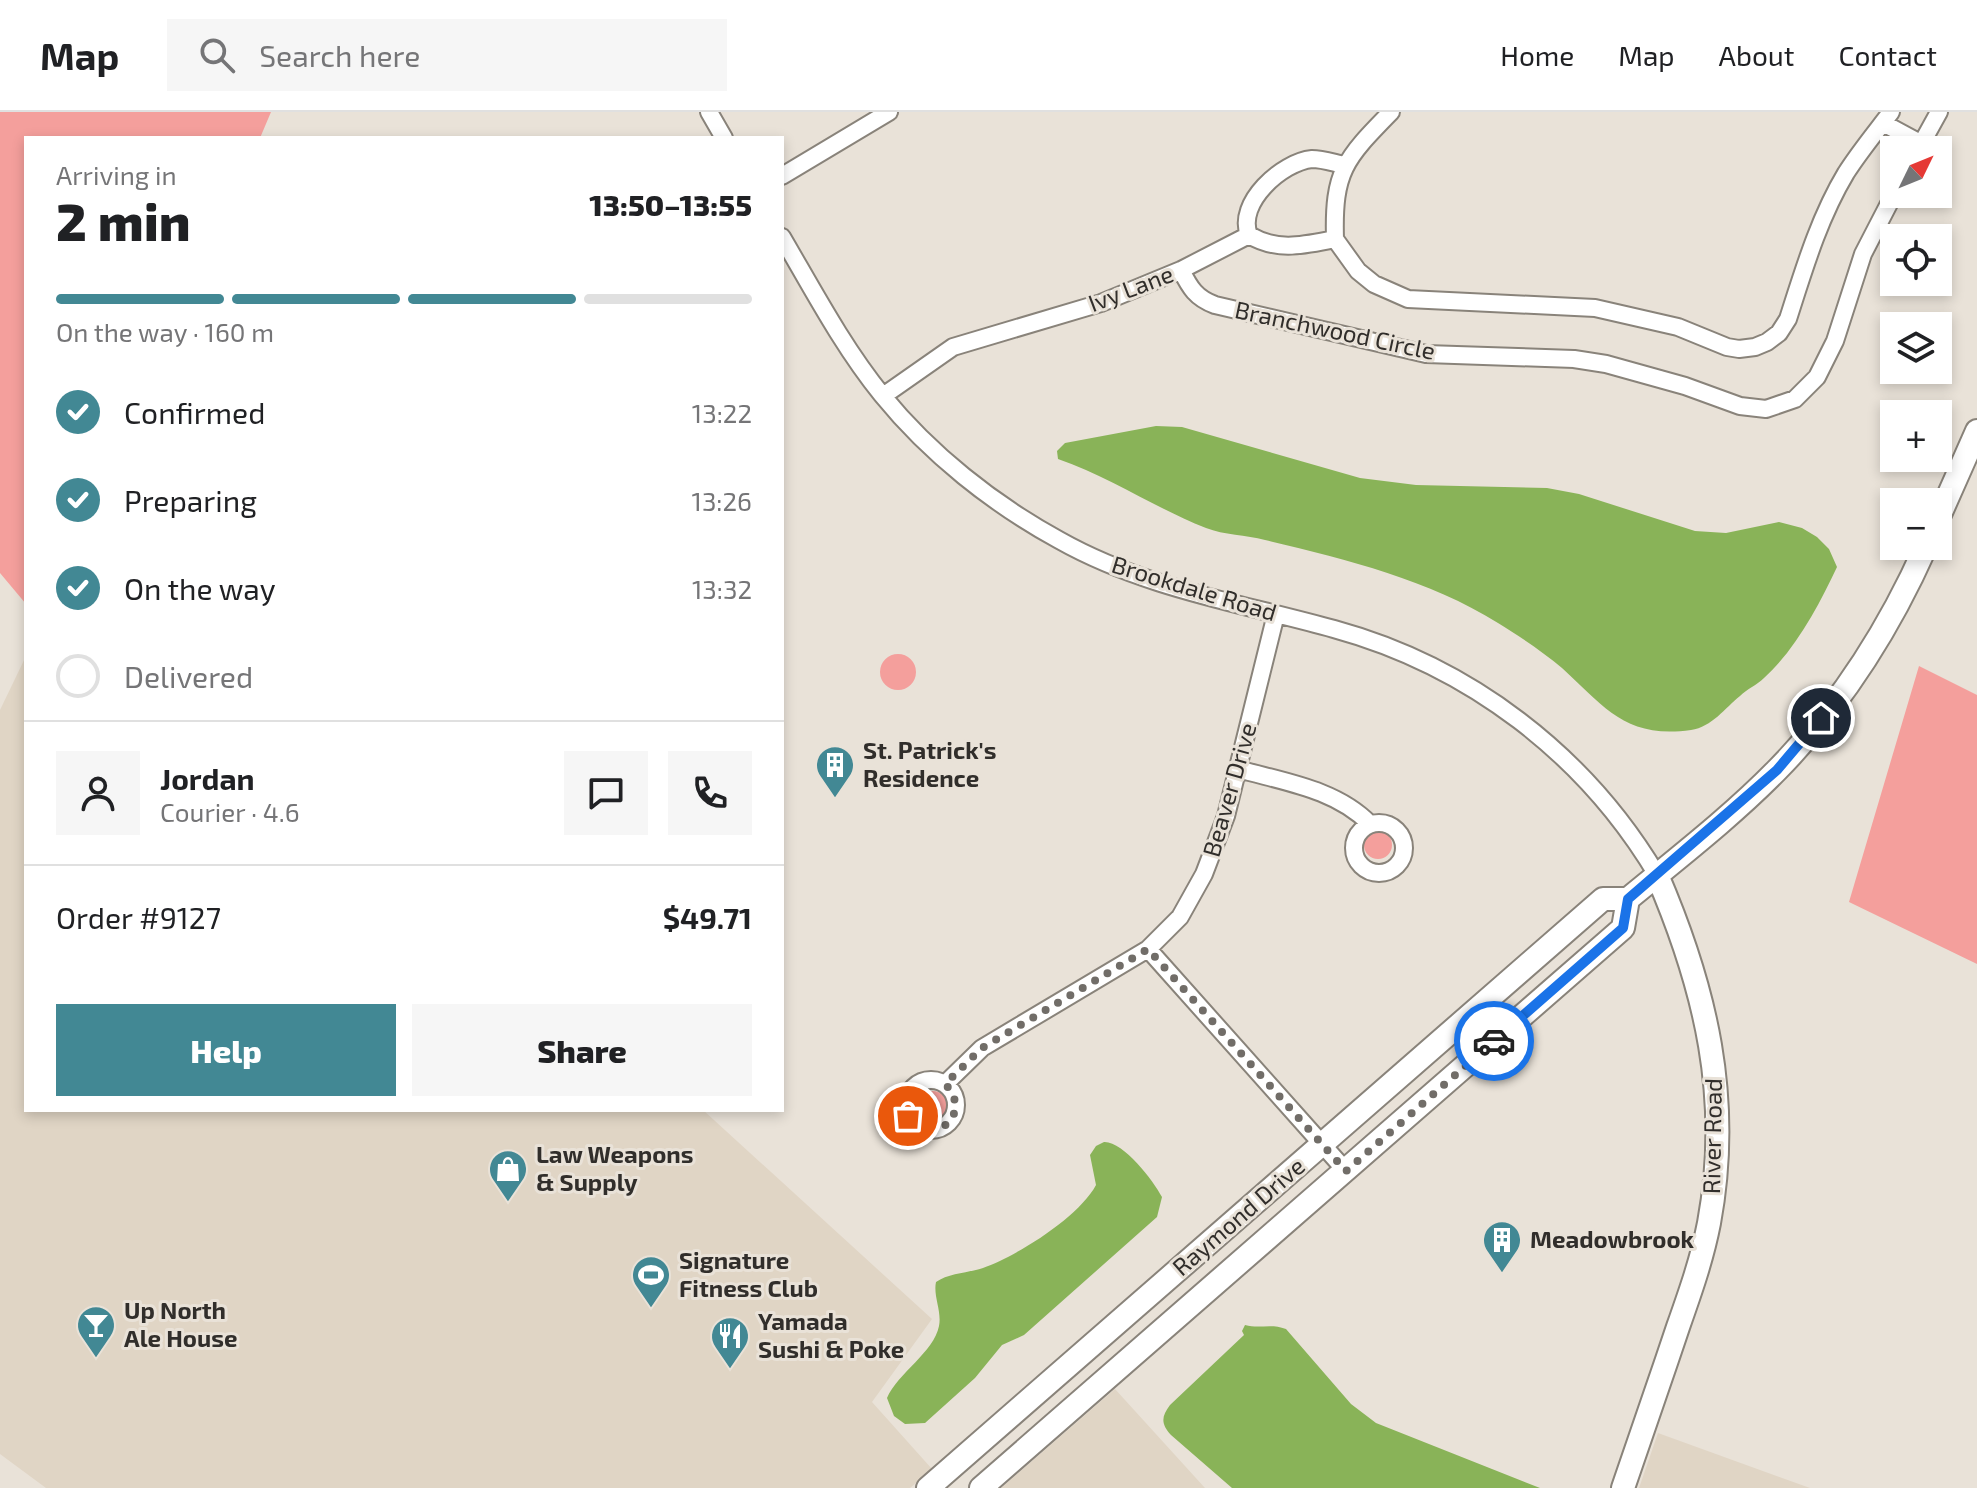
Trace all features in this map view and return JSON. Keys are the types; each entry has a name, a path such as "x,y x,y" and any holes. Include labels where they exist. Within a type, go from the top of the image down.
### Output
{"street":[{"path":"709,112 723,136"},
{"path":"784,175 889,112"},
{"path":"1344,165 1312,159 1285,169 1265,184 1249,211 1246,227 1249,235 1262,243 1287,247 1335,239 1336,188 1344,165 1391,112"},
{"name":"Branchwood Circle","path":"1926,136 1939,112"},
{"name":"Branchwood Circle","path":"1335,239 1345,256 1366,277 1391,293 1408,299 1595,308 1678,327 1727,347 1755,347 1779,333 1788,319 1827,209 1846,174 1887,117 1908,136"},
{"name":"Branchwood Circle","path":"1181,270 1193,292 1201,300 1215,305 1426,354 1574,359 1606,364 1672,381 1740,406 1766,409 1795,399 1817,377 1835,341 1863,254 1887,208"},
{"name":"Ivy Lane","path":"883,396 953,347 1101,303 1181,270 1249,235"},
{"name":"Brookdale Road","path":"784,240 883,396 922,438 966,478 1014,513 1059,540 1118,569 1167,586 1335,629 1403,652 1447,672 1501,706 1538,734 1572,766 1626,828 1657,875"},
{"path":"1952,488 1977,431"},
{"name":"Raymond Drive","path":"928,1488 1603,899 1628,899 1777,770 1858,669 1900,602 1920,560"},
{"name":"Beaver Drive","path":"945,1084 982,1048 1148,949 1180,917 1204,874 1226,816 1276,614"},
{"path":"1238,769 1308,788 1353,809 1370,824"},
{"name":"River Road","path":"1623,1488 1702,1254 1715,1183 1718,1141 1718,1096 1707,1024 1694,973 1657,875"},
{"name":"Raymond Drive","path":"981,1488 1623,928 1628,899"},
{"path":"1148,949 1346,1171"}],"shaded area":[{"path":"0,112 271,112 261,136 24,136 24,602 0,573"},
{"path":"1156,426 1182,427 1360,478 1416,485 1547,488 1579,494 1695,531 1726,533 1779,522 1802,528 1817,537 1829,549 1837,567 1796,640 1761,680 1712,721 1699,728 1668,732 1649,730 1633,725 1604,707 1531,644 1443,594 1355,563 1206,528 1058,459 1057,451 1065,443"},
{"path":"898,654 911,659 916,672 911,685 898,690 885,685 880,672 885,659"},
{"path":"24,660 24,1112 705,1112 932,1319 872,1402 932,1469 910,1488 46,1488 0,1454 0,710"},
{"path":"1919,666 1977,695 1977,964 1849,902"},
{"path":"1378,831 1388,835 1392,845 1388,855 1378,859 1368,855 1364,845 1368,835"},
{"path":"933,1091 943,1095 947,1105 943,1115 933,1119 923,1115 919,1105 923,1095"},
{"path":"1104,1142 1112,1143 1128,1154 1152,1181 1162,1197 1157,1217 1024,1335 1002,1345 975,1378 925,1423 905,1424 894,1416 887,1398 936,1336 939,1315 936,1282 997,1262 1062,1222 1096,1185 1090,1155 1096,1146"},
{"path":"1245,1325 1286,1329 1351,1404 1376,1423 1540,1488 1232,1488 1171,1435 1163,1420 1170,1405 1244,1335"},
{"path":"1115,1389 1205,1488 1001,1488"},
{"path":"1658,1433 1810,1488 1639,1488"}],"way so far":[{"path":"908,1116 925,1130 946,1126 956,1106 955,1098 945,1084 982,1048 1148,949 1346,1171 1494,1041"}],"place":[{"name":"St. Patrick's Residence","path":"835,799"},
{"name":"Law Weapons & Supply","path":"508,1203"},
{"name":"Meadowbrook","path":"1502,1274"},
{"name":"Signature Fitness Club","path":"651,1309"},
{"name":"Up North Ale House","path":"96,1359"},
{"name":"Yamada Sushi & Poke","path":"730,1370"}],"route":[{"path":"1494,1041 1623,928 1628,899 1777,770 1821,718"}]}
